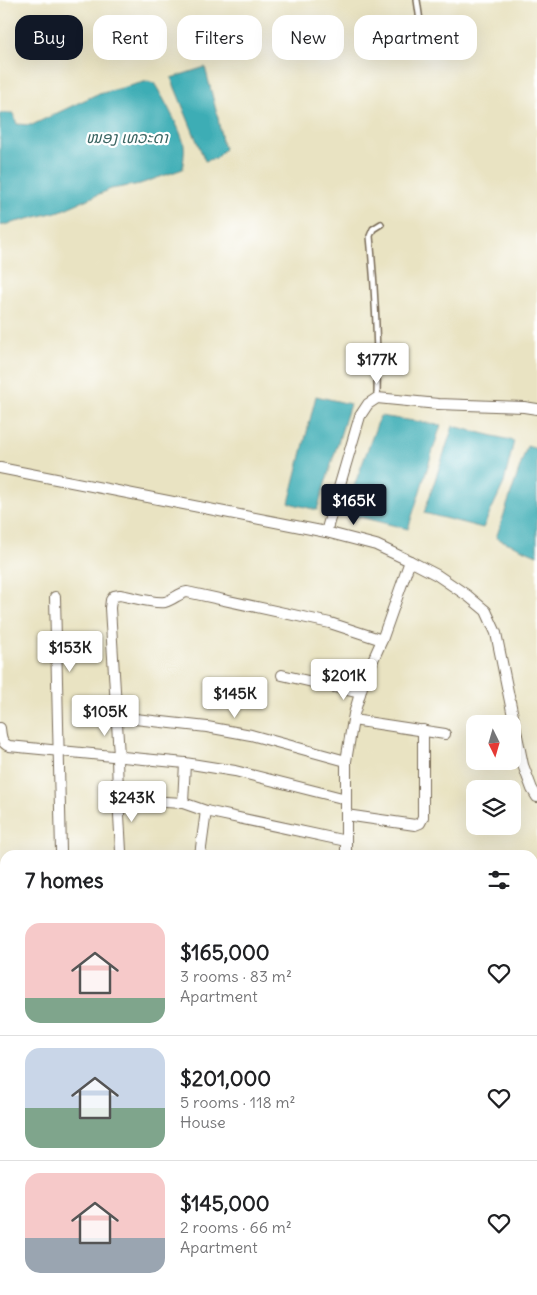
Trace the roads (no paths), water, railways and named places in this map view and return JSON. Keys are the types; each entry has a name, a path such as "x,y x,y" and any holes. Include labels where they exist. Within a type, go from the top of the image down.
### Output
{"street":[{"path":"326,532 360,416 368,404 377,398 438,404 537,409"},
{"path":"0,468 326,532 376,545 437,575 486,611 496,634 523,765 537,797"},
{"path":"346,850 346,761 353,720 364,680 382,640 410,561"},
{"path":"121,850 117,717 110,608 111,600 114,596 120,595 167,602 181,593 187,592 330,623 382,640"},
{"path":"56,597 62,850"},
{"path":"282,675 360,693"},
{"path":"117,717 216,728 251,735 346,761"},
{"path":"353,720 445,734"},
{"path":"0,728 2,739 9,746 185,763 235,771 346,799"},
{"path":"346,815 415,825 420,823 423,817 423,730"},
{"path":"183,803 185,763"},
{"path":"118,796 130,800 183,803 206,811 346,841"},
{"path":"201,850 206,811"}],"lane":[{"path":"417,0 419,15"},
{"path":"377,398 376,302 370,236 373,229 381,224"}],"water":[{"path":"205,67 225,149 216,158 205,161 171,78"},
{"name":"ໜອງ ເທວະດາ","path":"148,81 154,83 158,89 180,132 184,145 183,169 140,184 111,189 60,211 0,226 0,113 13,113 17,124 32,125 95,95"},
{"path":"316,396 350,404 317,510 289,503"},
{"path":"380,416 441,425 408,529 344,513"},
{"path":"453,426 514,441 504,483 483,528 424,513"},
{"path":"527,446 537,449 537,555 496,538"}]}
